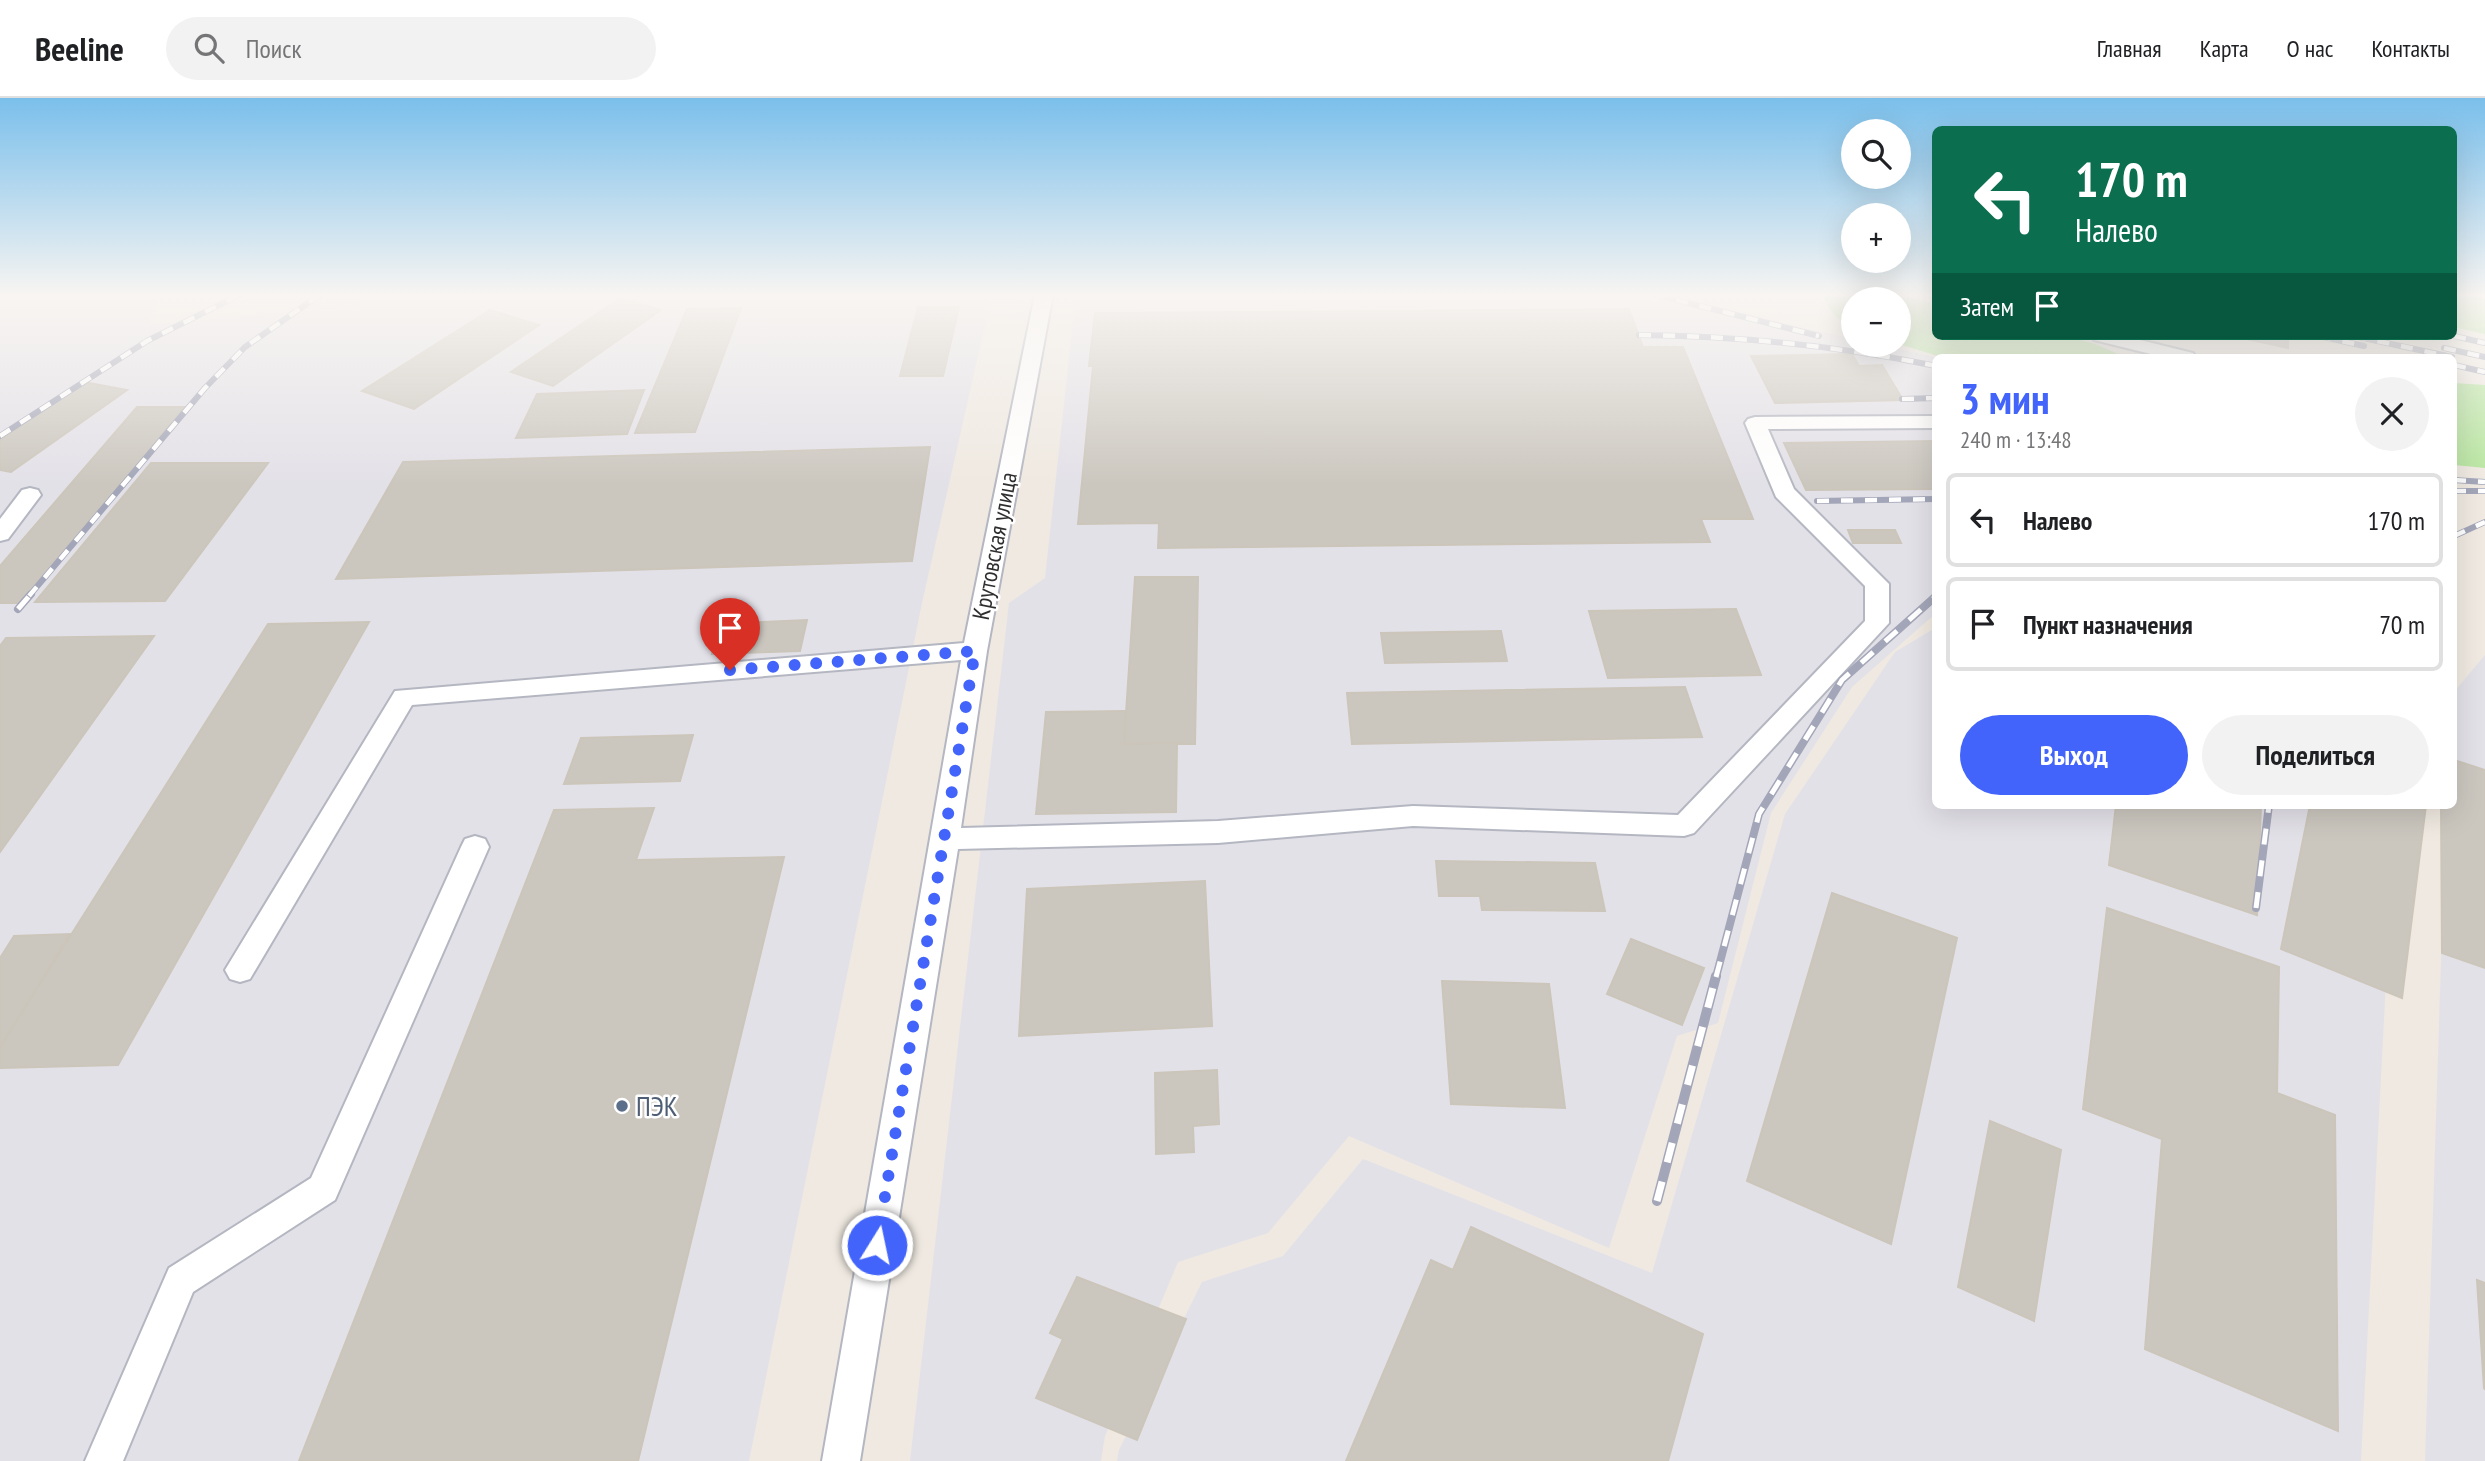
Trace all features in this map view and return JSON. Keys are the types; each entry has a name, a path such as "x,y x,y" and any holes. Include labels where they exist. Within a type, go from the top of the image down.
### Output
{"street":[{"name":"Крутовская улица","path":"841,1461 975,651 1032,358"},
{"path":"946,839 1218,832 1413,816 1684,826 1877,623 1877,584 1784,492 1755,423 1932,422"},
{"path":"0,534 30,495"},
{"path":"240,970 404,696 975,651"},
{"path":"104,1461 181,1280 323,1189 475,847"}],"shaded area":[{"path":"0,358 978,358 922,603 749,1461 0,1461"},
{"path":"1069,358 1932,358 1932,617 1852,687 1771,813 1718,1023 1677,1036 1609,1248 1349,1136 1268,1233 1178,1262 1105,1436 1101,1461 910,1461 1009,603 1045,578"},
{"path":"1932,630 1932,809 2403,809 2389,923 2361,1461 1117,1461 1119,1450 1202,1282 1283,1256 1363,1159 1652,1273 1785,814 1895,652"},
{"path":"2485,655 2485,1461 2425,1461 2446,809 2457,809 2457,688"}],"green space":[{"path":"2457,383 2485,385 2485,468 2457,465"}],"building":[{"path":"415,358 490,358 414,409 362,391"},
{"path":"532,358 593,358 553,386 511,372"},
{"path":"667,358 723,358 695,432 635,433"},
{"path":"905,358 947,358 943,376 900,376"},
{"path":"1090,358 1687,358 1753,519 1701,519 1710,542 1158,548 1159,523 1078,524 1093,366 1089,366"},
{"path":"1752,358 1854,358 1859,366 1882,365 1903,400 1775,403"},
{"path":"84,382 127,390 11,472 0,470 0,440"},
{"path":"644,390 627,434 516,438 537,394"},
{"path":"137,407 185,407 22,603 0,603 0,566"},
{"path":"1932,441 1932,489 1806,490 1784,443"},
{"path":"930,447 912,561 336,579 403,462"},
{"path":"151,463 268,463 165,601 35,602"},
{"path":"1848,530 1895,530 1901,543 1853,543"},
{"path":"1135,577 1198,577 1195,744 1124,744"},
{"path":"1736,609 1761,675 1608,678 1589,611"},
{"path":"807,620 800,651 712,654 720,624"},
{"path":"369,622 118,1065 0,1068 0,1047 268,624"},
{"path":"1501,631 1507,661 1385,663 1381,633"},
{"path":"154,636 0,852 0,646 6,638"},
{"path":"1685,687 1702,737 1352,744 1347,693"},
{"path":"1126,711 1124,744 1177,743 1176,812 1036,814 1046,712"},
{"path":"693,735 680,781 564,784 581,738"},
{"path":"2457,761 2485,770 2485,968 2442,953 2441,809 2457,809"},
{"path":"654,808 636,860 784,857 638,1461 299,1461 554,810"},
{"path":"2116,809 2261,809 2257,915 2109,865"},
{"path":"2309,809 2426,809 2402,998 2281,949"},
{"path":"1436,861 1595,863 1605,911 1482,910 1480,896 1439,896"},
{"path":"1205,881 1212,1026 1019,1036 1027,889"},
{"path":"1832,893 1957,938 1891,1244 1747,1181"},
{"path":"2107,908 2279,967 2277,1093 2335,1115 2338,1431 2145,1349 2162,1139 2083,1109"},
{"path":"70,934 0,1047 0,958 14,936"},
{"path":"1631,939 1704,968 1682,1025 1607,994"},
{"path":"1442,981 1549,984 1565,1108 1451,1104"},
{"path":"1217,1070 1219,1124 1193,1126 1194,1152 1156,1154 1155,1073"},
{"path":"1990,1121 2061,1150 2034,1321 1958,1287"},
{"path":"1471,1227 1703,1334 1668,1461 1346,1461 1431,1260 1453,1270"},
{"path":"1077,1277 1186,1319 1137,1440 1036,1398 1063,1339 1050,1333"},
{"path":"2477,1280 2485,1283 2485,1389 2484,1388"}],"railway":[{"path":"0,436 121,358"},
{"path":"29,596 205,388 235,358"},
{"path":"1888,358 1932,365"},
{"path":"2457,366 2485,372"},
{"path":"1902,399 1932,398"},
{"path":"2457,480 2485,482"},
{"path":"2457,491 2485,491"},
{"path":"1817,501 1932,499"},
{"path":"2457,535 2485,522"},
{"path":"18,609 31,594"},
{"path":"1716,977 1759,814 1842,680 1932,600"},
{"path":"2256,908 2268,809"},
{"path":"1657,1201 1716,976"}],"place":[{"name":"ПЭК","path":"622,1106"}],"route":[{"path":"730,670 975,651 877,1245"}]}
